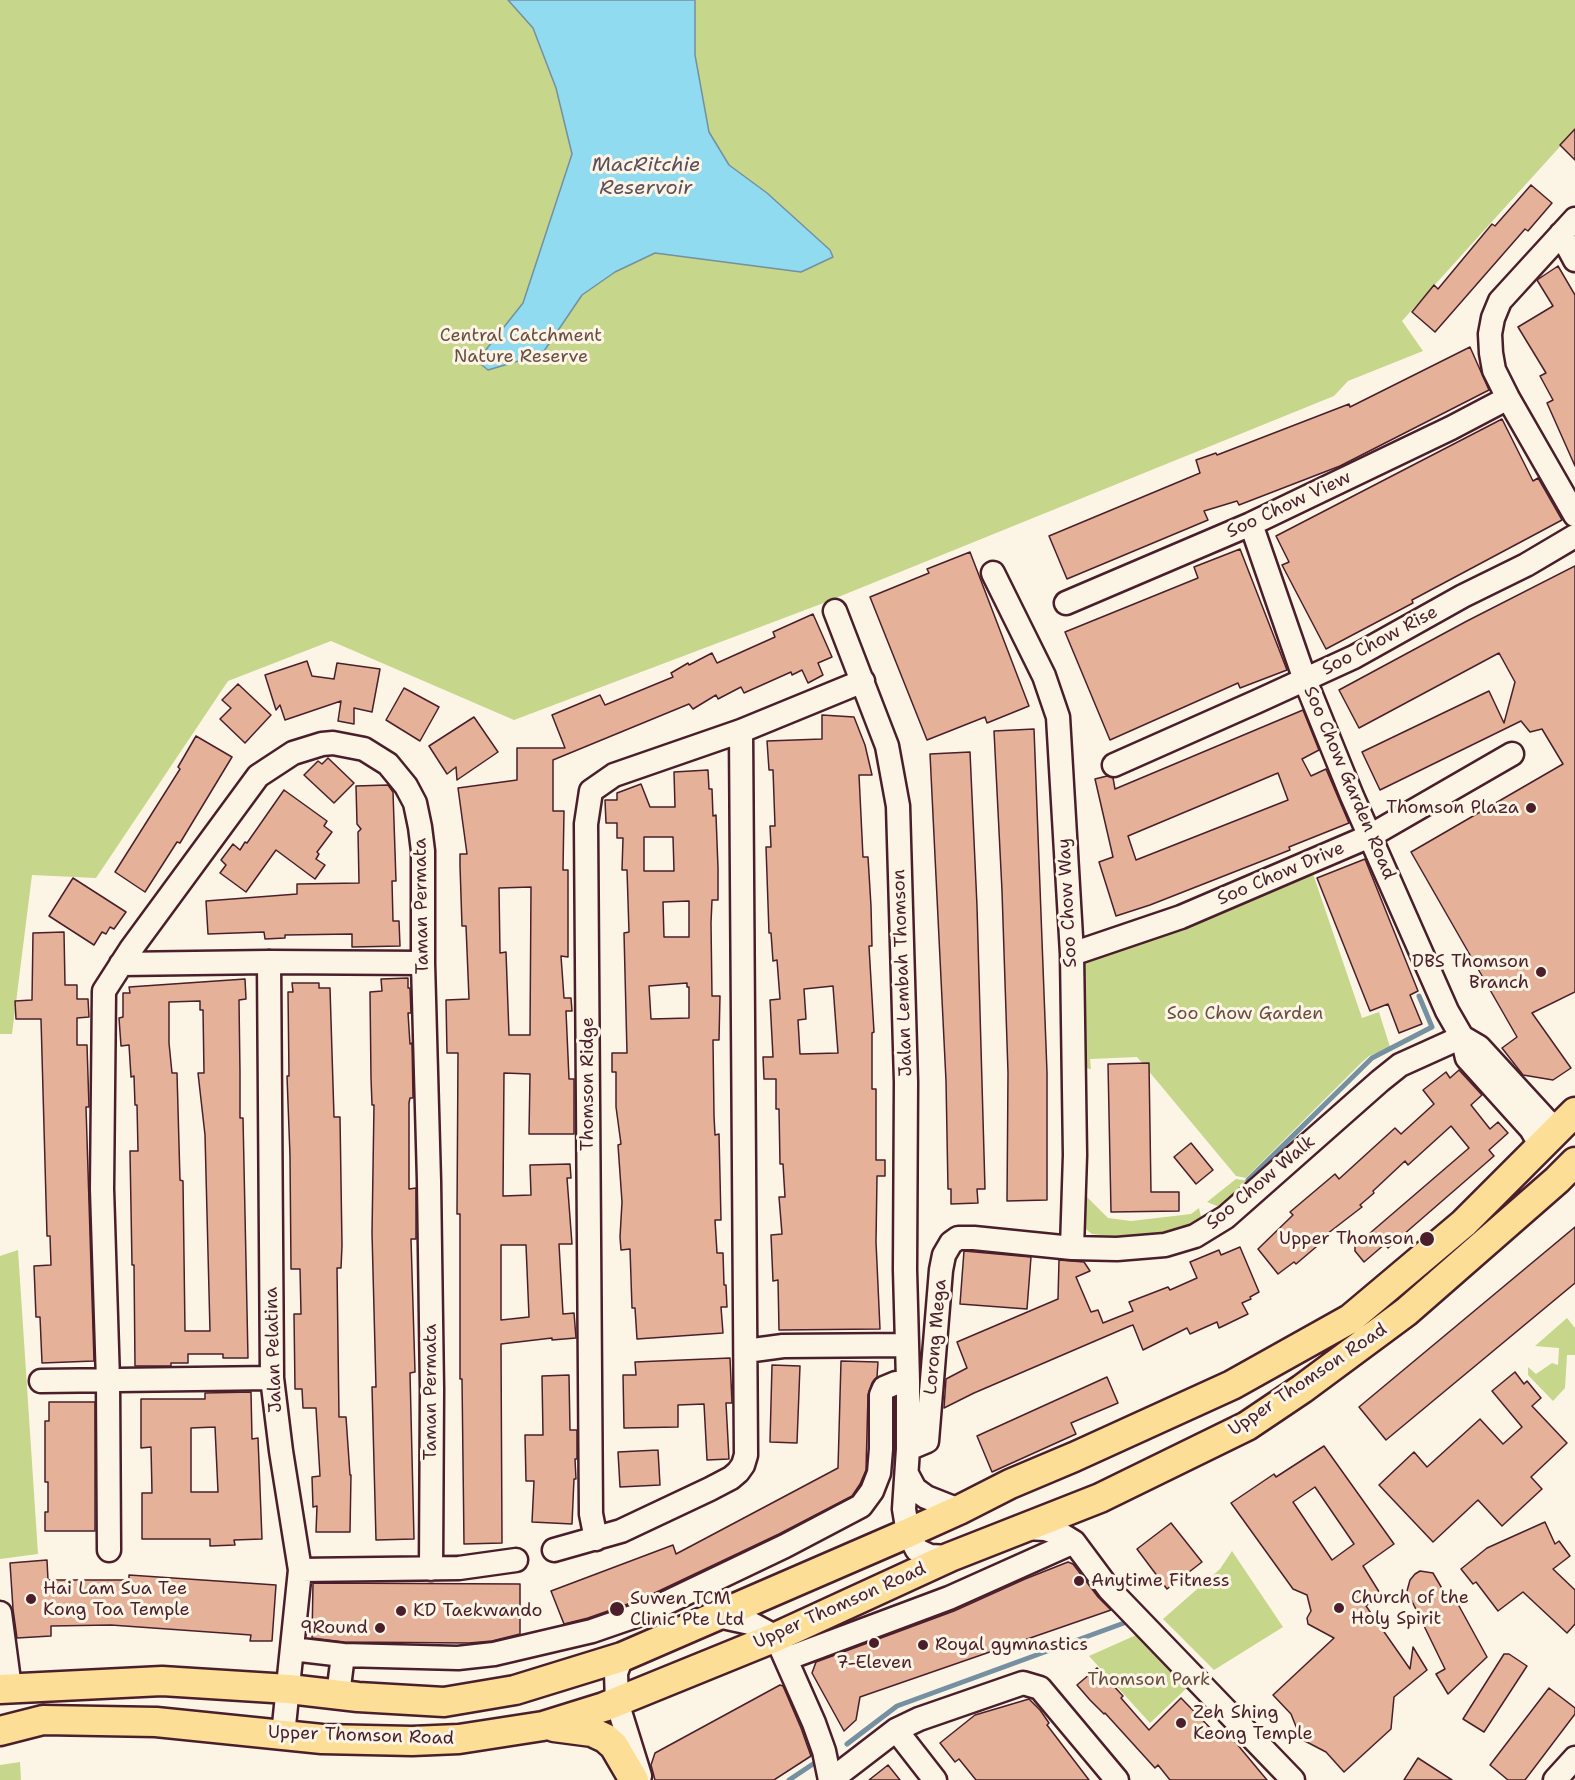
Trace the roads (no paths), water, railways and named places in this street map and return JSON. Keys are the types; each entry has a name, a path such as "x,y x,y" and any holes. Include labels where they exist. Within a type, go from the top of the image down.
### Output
{"main road":[{"name":"Upper Thomson Road","path":"5,1688 162,1682 289,1689 338,1695 444,1702 515,1690 622,1657 908,1533 1010,1484 1232,1385 1350,1319 1464,1223 1558,1129"},
{"name":"Upper Thomson Road","path":"0,1731 43,1720 156,1722 283,1735 401,1740 459,1739 543,1726 781,1648 950,1557 1100,1498 1247,1426 1406,1312 1569,1173"},
{"path":"1434,1249 1432,1262 1436,1268 1441,1273 1451,1273"},
{"path":"1350,1319 1361,1326 1364,1343"},
{"path":"543,1726 576,1728 605,1738 614,1746 634,1780"}],"street":[{"path":"1568,226 1575,260"},
{"path":"1568,226 1500,301 1490,334 1494,370 1575,515"},
{"name":"Soo Chow View","path":"1066,603 1251,524 1451,428 1508,398"},
{"name":"Soo Chow Garden Road","path":"1251,524 1305,680 1447,1011 1462,1036 1467,1058 1531,1129 1558,1129"},
{"name":"Soo Chow Rise","path":"1114,765 1354,657 1463,596 1526,565 1575,536"},
{"name":"Soo Chow Way","path":"993,573 1044,676 1058,717 1072,954 1075,1155 1071,1248"},
{"name":"Jalan Lembah Thomson","path":"836,611 887,746 898,806 906,1082 905,1270 908,1345"},
{"name":"Thomson Ridge","path":"596,1539 591,1514 586,860 586,824 591,791 614,775 741,731 863,681"},
{"path":"554,1550 596,1539 650,1519 731,1478 743,1465 747,1442 741,731"},
{"name":"Taman Permata","path":"109,1550 108,1381 102,1190 102,996 121,964 258,776 292,753 333,743 364,749 395,771 415,803 423,851 423,963 432,1389 430,1569"},
{"name":"Soo Chow Drive","path":"1072,954 1180,917 1370,836 1512,754"},
{"name":"Jalan Pelatina","path":"269,962 272,1378 300,1570 283,1735"},
{"path":"121,964 423,963"},
{"name":"Soo Chow Walk","path":"958,1238 1020,1241 1071,1248 1117,1249 1165,1245 1195,1236 1226,1217 1393,1070 1462,1036"},
{"name":"Lorong Mega","path":"917,1445 941,1270 944,1255 951,1243 958,1238"},
{"path":"746,1350 783,1346 908,1345 908,1381 917,1445 907,1474 904,1509 908,1533 917,1550 922,1553 950,1557"},
{"path":"41,1381 272,1378"},
{"path":"292,1649 344,1655 458,1658 502,1653 592,1631 647,1612 785,1546 861,1506 867,1500 879,1473 881,1395 884,1388 908,1381"},
{"path":"907,1474 915,1489 926,1497 959,1510"},
{"path":"1074,1542 1071,1529 1079,1507"},
{"path":"1025,1528 1045,1529 1061,1534 1074,1542 1109,1589 1293,1780"},
{"path":"781,1648 949,1598 1074,1542"},
{"path":"300,1570 430,1569 488,1565 516,1560"},
{"name":"Upper Thomson Road","path":"0,1613 5,1688"},
{"path":"718,1616 750,1623 781,1648 814,1723 824,1751 830,1780 896,1730 919,1719 1020,1684 1040,1688 1117,1780"},
{"path":"338,1695 344,1655"},
{"path":"622,1657 616,1673 617,1702 641,1780"},
{"path":"896,1730 935,1780"},
{"path":"1556,1780 1575,1758"}],"water":[{"name":"MacRitchie Reservoir","path":"508,0 695,0 695,55 709,132 729,165 767,193 830,250 833,257 801,272 655,253 615,272 582,295 542,354 488,370 477,361 523,303 572,154 556,88 533,28"}],"waterway":[{"path":"1248,1180 1372,1058 1432,1027 1419,996"},
{"path":"847,1744 897,1706 1124,1623"},
{"path":"789,1780 813,1764"}],"place":[{"name":"Thomson Plaza","path":"1531,808"},
{"name":"DBS Thomson Branch","path":"1541,972"},
{"name":"Upper Thomson","path":"1427,1239"},
{"name":"Anytime Fitness","path":"1079,1581"},
{"name":"Hai Lam Sua Tee Kong Toa Temple","path":"31,1599"},
{"name":"Church of the Holy Spirit","path":"1339,1608"},
{"name":"Suwen TCM Clinic Pte Ltd","path":"617,1609"},
{"name":"KD Taekwando","path":"401,1611"},
{"name":"9Round","path":"380,1628"},
{"name":"7-Eleven","path":"874,1643"},
{"name":"Royal gymnastics","path":"923,1645"},
{"name":"Zeh Shing Keong Temple","path":"1181,1723"}],"park label":[{"name":"Central Catchment Nature Reserve","path":"521,346"},
{"name":"Soo Chow Garden","path":"1245,1014"},
{"name":"Thomson Park","path":"1149,1680"}]}
